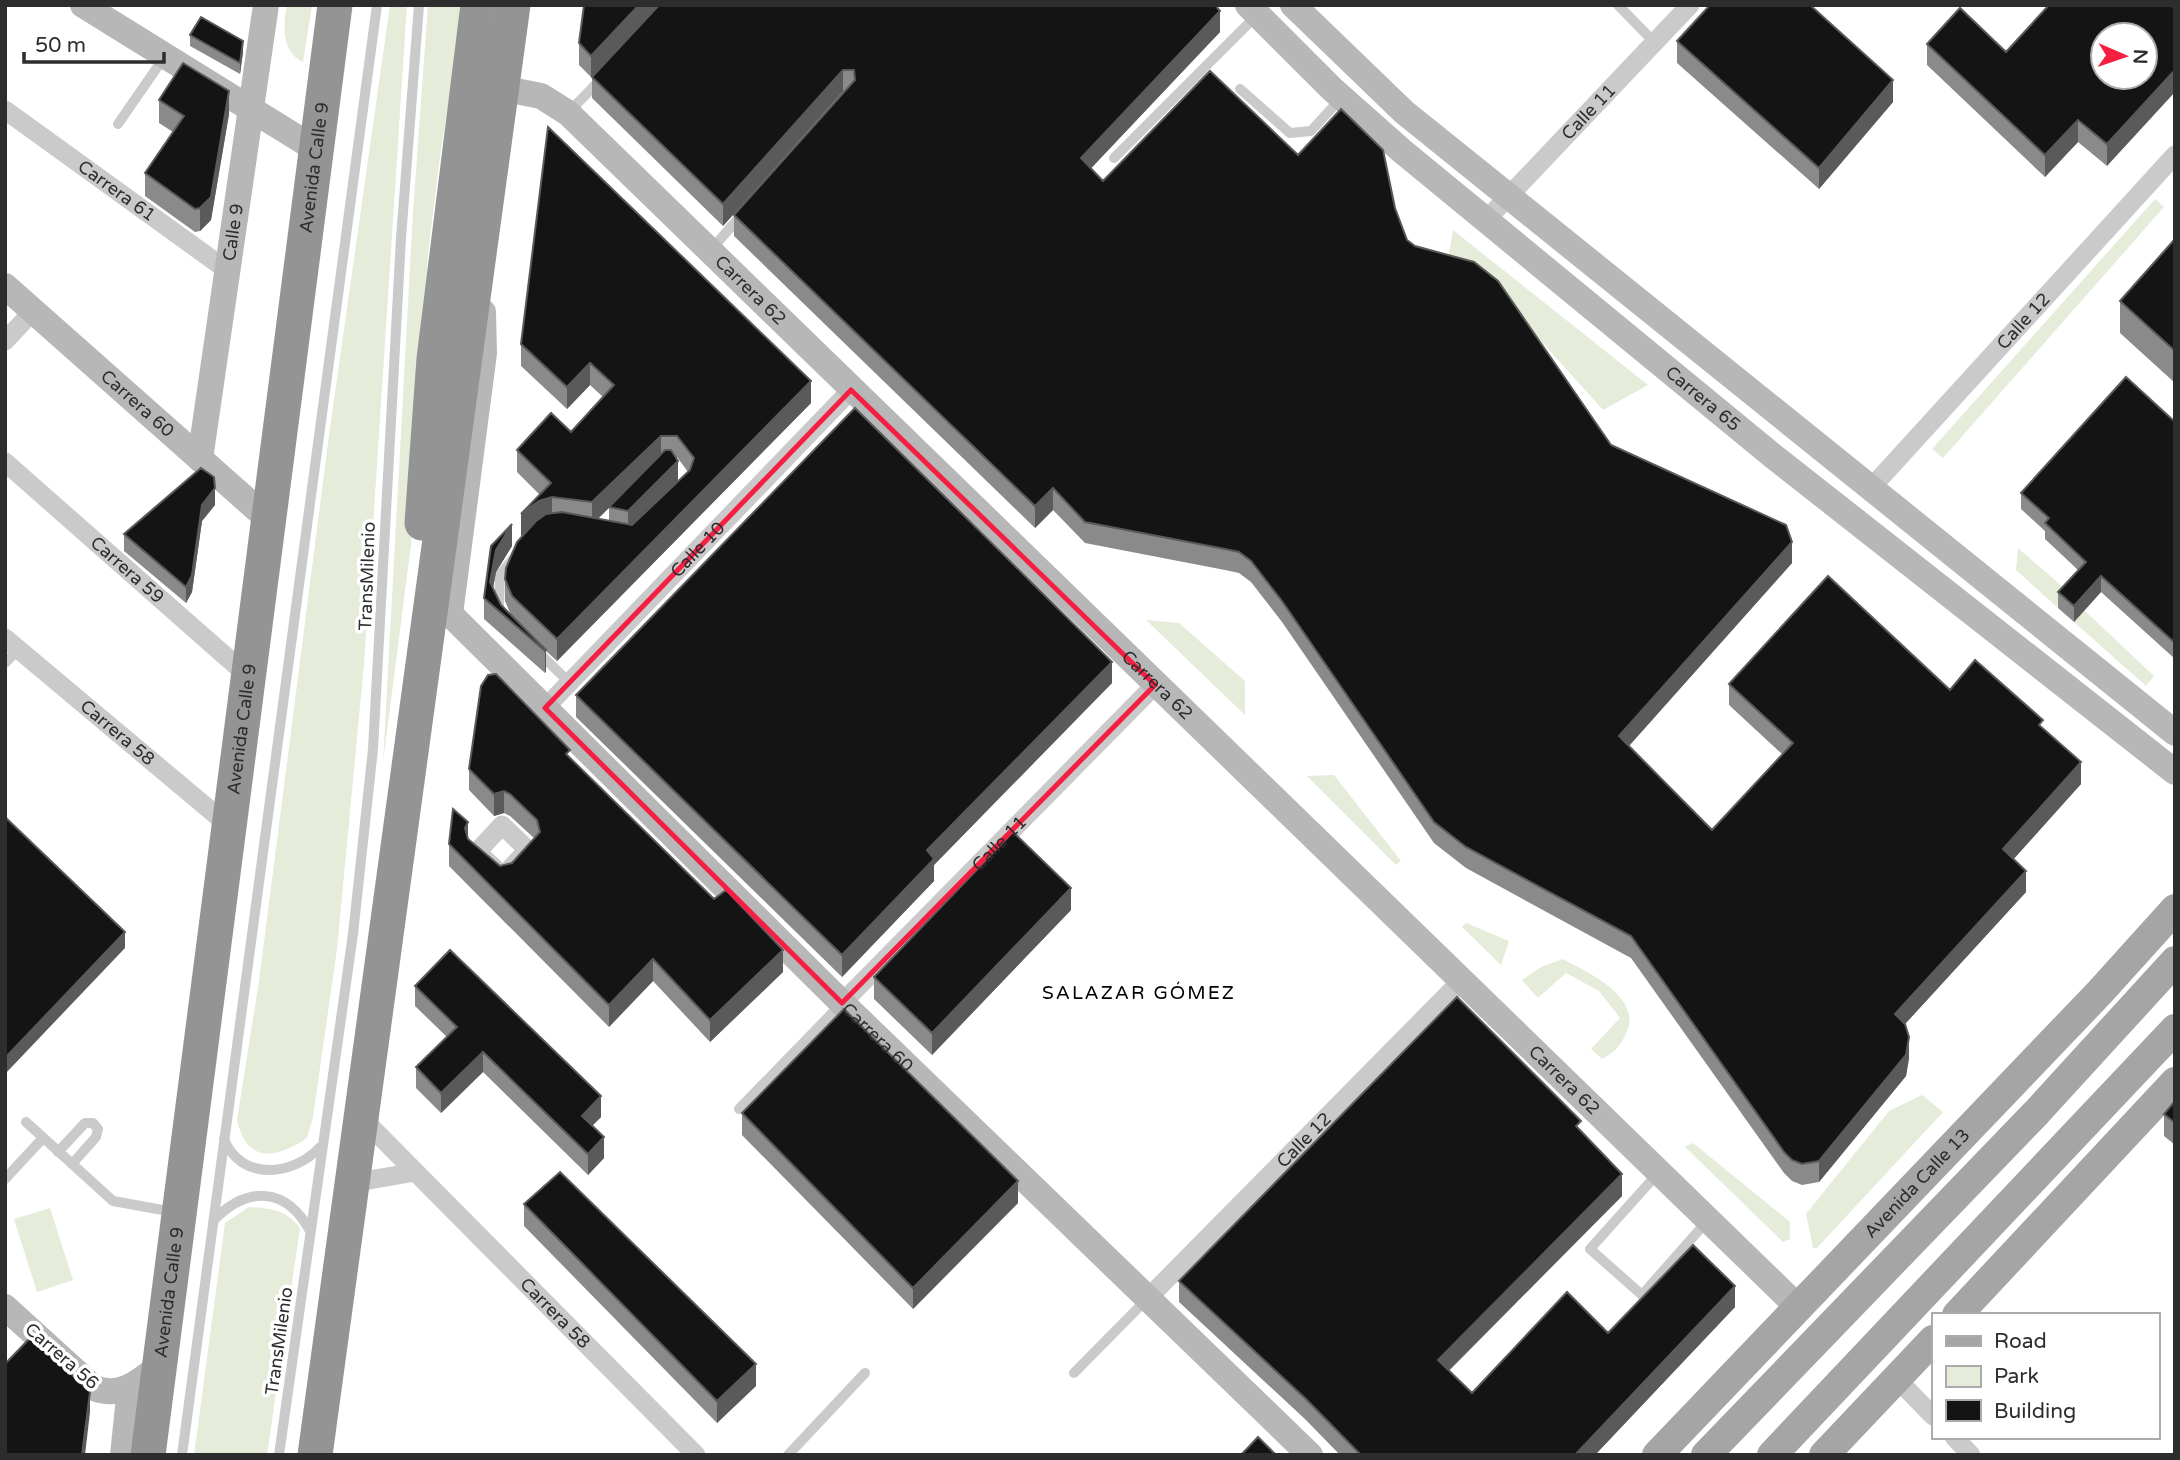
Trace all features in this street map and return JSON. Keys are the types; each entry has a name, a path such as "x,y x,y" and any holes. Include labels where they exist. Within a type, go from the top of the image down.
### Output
{"highway":[{"name":"Avenida Calle 9","path":"148,1455 335,5"},
{"path":"415,725 424,471 433,369 478,5"},
{"path":"315,1455 513,5"},
{"path":"415,725 450,614"}],"main road":[{"name":"Avenida Calle 13","path":"1657,1455 2100,992 2175,909"},
{"name":"Avenida Calle 13","path":"1706,1455 2037,1112 2175,961"},
{"path":"1772,1455 2175,1029"},
{"path":"1959,1313 2175,1082"},
{"path":"1765,1393 1792,1315"},
{"path":"1824,1455 1932,1341"},
{"path":"1794,1432 1863,1414"}],"street":[{"path":"83,5 317,150"},
{"name":"Calle 9","path":"200,459 267,5"},
{"name":"Carrera 65","path":"1293,5 1376,110 1486,220 1773,456 2175,772"},
{"name":"Calle 11","path":"1486,220 1690,5"},
{"name":"Carrera 65","path":"1253,10 1341,98 1376,110 1508,194 2175,733"},
{"name":"Carrera 62","path":"501,88 541,96 568,113 1154,685 1709,1220 1792,1315"},
{"name":"Carrera 61","path":"5,110 228,271"},
{"name":"Calle 12","path":"1871,488 2175,155"},
{"path":"450,614 484,354 481,237"},
{"name":"Carrera 60","path":"5,286 269,520"},
{"path":"5,341 33,311"},
{"name":"Calle 10","path":"545,708 851,390"},
{"name":"Carrera 59","path":"5,462 248,676"},
{"name":"Carrera 60","path":"450,614 842,1003 1310,1455"},
{"name":"Carrera 58","path":"9,650 229,826"},
{"name":"Calle 11","path":"842,1003 1154,685"},
{"name":"Calle 12","path":"1148,1298 1461,981"},
{"name":"Carrera 58","path":"360,1117 696,1455"},
{"path":"352,1183 415,1172"},
{"name":"Carrera 56","path":"5,1307 94,1388 111,1392 130,1388"},
{"path":"123,1455 130,1388 158,1367"},
{"path":"1896,1379 1932,1415"},
{"path":"1956,1439 1972,1455"}],"lane":[{"path":"182,1455 377,5"},
{"name":"TransMilenio","path":"279,1455 353,934 373,749 401,238 419,5"},
{"path":"1618,5 1654,42"},
{"path":"1114,158 1253,10"},
{"path":"118,124 165,56"},
{"path":"568,113 605,74"},
{"path":"1240,89 1290,133 1311,131 1341,98"},
{"path":"710,252 749,205"},
{"path":"506,620 498,604 500,575 527,543"},
{"path":"524,639 570,682"},
{"path":"739,1109 842,1003"},
{"path":"26,1122 113,1201 178,1213"},
{"path":"58,1152 85,1123 93,1123 98,1129 96,1137 72,1164"},
{"path":"5,1179 43,1138"},
{"path":"224,1138 240,1161 264,1170 290,1169 311,1157 321,1146"},
{"path":"1659,1172 1590,1249 1642,1295 1709,1220"},
{"path":"215,1219 236,1201 266,1196 288,1204 303,1217 310,1231"},
{"path":"1074,1373 1148,1298"},
{"path":"788,1455 865,1373"}],"highlighted area":[{"path":"851,390 1155,685 842,1003 545,708"}],"green space":[{"path":"287,5 312,5 303,62 287,45"},
{"path":"390,5 407,5 364,664 337,949 313,1117 307,1138 284,1150 264,1153 255,1151 248,1144 237,1120 259,981 329,435"},
{"path":"428,5 464,5 440,156 428,254 411,545 383,762 413,212"},
{"path":"2155,199 2164,207 1943,458 1932,449"},
{"path":"1453,230 1648,385 1603,410 1490,284 1447,264"},
{"path":"2018,548 2071,594 2058,608 2016,570"},
{"path":"2084,610 2154,676 2146,686 2074,622"},
{"path":"1146,620 1179,623 1245,681 1245,715"},
{"path":"1334,775 1401,861 1396,865 1307,776"},
{"path":"1466,923 1509,941 1501,965 1462,927"},
{"path":"1563,959 1609,987 1626,1007 1629,1018 1625,1036 1618,1048 1602,1059 1591,1049 1620,1018 1599,991 1566,973 1538,998 1522,980 1541,967"},
{"path":"1922,1095 1943,1112 1817,1248 1813,1248 1806,1214 1889,1111"},
{"path":"1693,1143 1790,1222 1790,1239 1783,1242 1685,1147"},
{"path":"249,1207 278,1211 290,1217 300,1228 267,1455 194,1455 225,1223"},
{"path":"50,1208 73,1280 37,1292 14,1219"}],"building":[{"path":"584,5 639,5 591,56 579,43"},
{"path":"659,5 1215,5 1220,11 1081,158 1103,181 1210,71 1298,155 1341,109 1383,150 1395,208 1407,240 1415,246 1474,262 1498,281 1611,445 1786,525 1792,542 1619,736 1712,830 1793,743 1729,684 1828,576 1950,690 1975,660 2043,720 2039,725 2081,762 2003,849 2026,871 1895,1014 1905,1024 1909,1037 1906,1055 1819,1161 1802,1164 1792,1160 1784,1152 1631,936 1466,847 1434,822 1282,601 1251,561 1239,552 1085,522 1053,488 1035,506 734,215 855,80 854,70 843,70 723,204 592,77"},
{"path":"1710,5 1810,5 1893,80 1819,168 1677,41"},
{"path":"2049,5 2170,5 2175,8 2175,70 2159,87 2159,21 2089,21 2089,91 2156,91 2107,144 2078,120 2045,155 1927,44 1960,8 2006,52"},
{"path":"201,17 243,41 240,63 190,35"},
{"path":"183,63 229,91 211,197 200,208 195,209 145,173 184,116 159,100"},
{"path":"548,127 811,381 557,639 512,596 505,579 506,568 517,542 546,514 562,512 632,525 690,470 694,458 677,436 661,436 592,502 552,497 539,501 521,514 551,483 517,450 551,413 571,432 614,385 590,363 567,387 521,344"},
{"path":"2175,239 2175,351 2120,301"},
{"path":"2126,377 2175,422 2175,643 2101,576 2074,606 2058,592 2086,562 2045,523 2049,518 2021,493"},
{"path":"855,408 1112,662 927,850 934,859 842,955 576,695"},
{"path":"665,450 671,450 678,461 628,511 609,507"},
{"path":"201,468 214,477 215,488 202,505 192,575 186,587 124,534"},
{"path":"512,524 496,550 490,582 501,605 545,651 484,598 491,546"},
{"path":"496,674 570,750 566,754 714,899 726,890 783,950 710,1020 653,959 609,1005 449,844 453,809 468,822 465,828 468,839 500,866 512,863 540,832 537,820 510,794 504,791 494,794 469,769 481,686 488,675"},
{"path":"5,817 125,932 5,1058"},
{"path":"1013,832 1071,888 932,1033 874,977"},
{"path":"450,950 601,1096 582,1116 604,1137 588,1154 483,1052 441,1093 416,1067 457,1027 415,986"},
{"path":"1457,997 1581,1121 1576,1126 1622,1174 1438,1360 1472,1393 1567,1292 1608,1333 1693,1245 1735,1286 1575,1455 1361,1455 1306,1399 1179,1281"},
{"path":"844,1009 1018,1181 913,1288 742,1113"},
{"path":"2175,1101 2175,1123 2164,1114"},
{"path":"560,1172 756,1364 717,1401 524,1204"},
{"path":"32,1336 90,1392 82,1455 5,1455 5,1364"},
{"path":"1258,1437 1276,1455 1241,1455"}],"district":[{"name":"SALAZAR GÓMEZ","path":"1139,992"}]}
